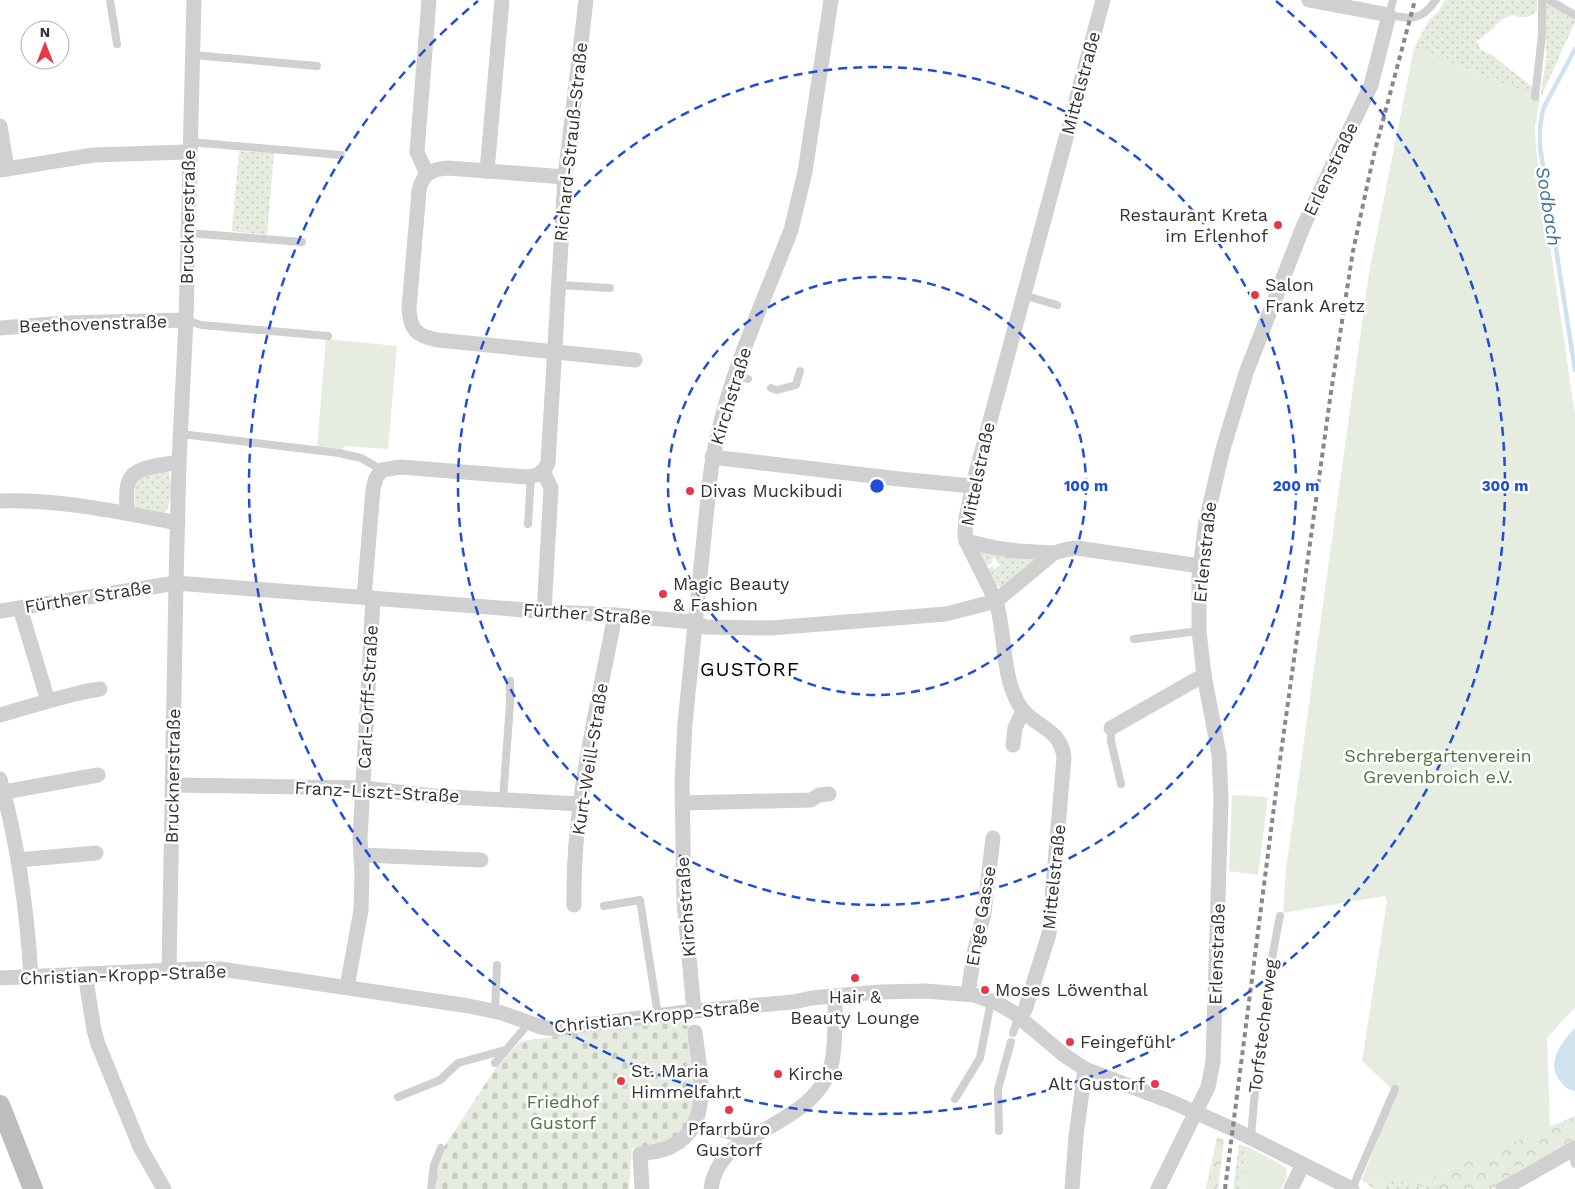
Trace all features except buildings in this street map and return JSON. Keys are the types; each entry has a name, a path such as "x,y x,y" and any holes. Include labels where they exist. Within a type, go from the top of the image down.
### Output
{"street":[{"name":"Brucknerstraße","path":"178,523 186,320 194,0"},
{"path":"427,174 417,152 430,0"},
{"path":"487,171 502,0"},
{"name":"Richard-Strauß-Straße","path":"537,474 549,457 565,176 586,0"},
{"name":"Kirchstraße","path":"694,1011 683,896 682,803 684,737 712,458 725,404 741,377 798,204 810,142 831,0"},
{"name":"Mittelstraße","path":"1020,1017 1028,1001 1049,934 1064,764 1063,752 1057,738 1023,711 1013,693 1008,678 996,601 966,541 965,523 972,486 1103,0"},
{"path":"1309,0 1342,3 1389,15"},
{"name":"Erlenstraße","path":"1158,1189 1210,1082 1213,1062 1221,799 1219,754 1204,676 1199,632 1200,566 1209,501 1238,396 1297,241 1368,93 1389,15"},
{"path":"0,126 4,169 93,155 189,147"},
{"path":"565,176 448,168 427,174 422,179 419,191 410,298 410,320 414,330 424,336 438,340 555,350 635,360"},
{"name":"Beethovenstraße","path":"0,328 66,323 186,320"},
{"path":"712,458 972,486"},
{"path":"127,513 128,484 132,474 142,469 179,462"},
{"path":"368,598 374,489 376,478 382,470 400,467 519,477 537,474 551,488 544,612"},
{"path":"0,501 62,503 178,523"},
{"name":"Fürther Straße","path":"176,583 178,523"},
{"path":"966,541 1007,550 1054,553 1076,548 1200,566"},
{"path":"996,601 1054,553"},
{"name":"Brucknerstraße","path":"169,970 176,583"},
{"name":"Fürther Straße","path":"0,612 176,583 544,612 615,615 695,622 705,627 761,628 927,617 954,613 996,601"},
{"name":"Carl-Orff-Straße","path":"347,987 361,910 362,872 360,839 364,788 368,598"},
{"path":"20,608 48,701"},
{"name":"Kurt-Weill-Straße","path":"574,905 574,876 580,804 615,615"},
{"path":"1111,728 1204,676"},
{"path":"0,715 83,692 100,690"},
{"path":"1013,745 1015,728 1023,711"},
{"path":"30,977 27,918 18,860 2,785 98,775"},
{"name":"Franz-Liszt-Straße","path":"173,785 364,788 433,796 580,804"},
{"path":"682,803 811,800 819,794 830,794"},
{"name":"Enge Gasse","path":"968,994 974,954 984,913 993,838"},
{"path":"18,860 96,853"},
{"path":"361,855 481,860"},
{"name":"Christian-Kropp-Straße","path":"0,978 221,969 495,1011 541,1027 555,1029 658,1015 784,1003 835,996 900,991 968,994 991,1001 1020,1017 1064,1055 1085,1069 1196,1113"},
{"path":"84,974 94,1030 100,1050 140,1147 164,1189"},
{"path":"711,1189 715,1172 720,1163 733,1149 798,1109 813,1097 823,1084 830,1069 834,1033 835,996"},
{"path":"642,1189 640,1154 672,1146 685,1138 695,1126 701,1096 696,1032"},
{"path":"1072,1189 1076,1136 1085,1069"},
{"path":"0,1105 33,1189"},
{"path":"1196,1113 1252,1137 1352,1189"},
{"path":"1503,1189 1574,1154"},
{"path":"1292,1189 1303,1164"}],"lane":[{"path":"110,0 117,44"},
{"path":"1393,0 1389,15 1409,18 1419,17 1427,12 1436,0"},
{"path":"1535,97 1542,42 1542,0"},
{"path":"1549,0 1575,15"},
{"path":"193,55 316,66"},
{"path":"189,147 341,155"},
{"path":"188,233 302,242"},
{"path":"559,285 610,288"},
{"path":"1023,295 1057,305"},
{"path":"186,320 201,325 328,336"},
{"path":"771,388 777,390 796,385 800,371"},
{"path":"181,434 339,453 362,458 382,470"},
{"path":"528,524 537,474"},
{"path":"1134,639 1199,632"},
{"path":"503,799 510,681"},
{"path":"1111,728 1111,741 1121,784"},
{"path":"604,906 640,900 658,1015"},
{"name":"Torfstecherweg","path":"1252,1137 1258,1060 1268,976 1280,916"},
{"path":"495,1011 497,965"},
{"path":"955,1099 980,1058 991,1001"},
{"path":"1013,1033 1020,1017"},
{"path":"495,1063 520,1036 529,1022"},
{"path":"999,1131 998,1089 1011,1042"},
{"path":"398,1097 440,1080 458,1063 505,1050"},
{"path":"1352,1189 1395,1089"},
{"path":"695,1126 745,1140"},
{"path":"431,1189 434,1165 441,1148"}],"green space":[{"path":"1445,0 1537,0 1537,10 1531,15 1522,17 1511,15 1501,20 1477,41 1481,50 1492,55 1534,88 1533,96 1414,48 1429,20 1438,12"},
{"path":"1546,2 1575,17 1575,22 1540,99 1546,60 1548,60 1546,58"},
{"name":"Schrebergartenverein Grevenbroich e.V.","path":"1414,48 1540,99 1535,126 1536,150 1575,415 1575,1007 1547,1038 1550,1127 1416,1184 1363,1177 1396,1093 1362,1061 1387,901 1385,896 1283,913 1286,870 1369,273"},
{"path":"239,151 274,153 267,235 232,231"},
{"path":"326,339 397,346 388,449 344,446 343,449 317,447"},
{"path":"168,470 171,480 171,492 165,513 134,507 136,478"},
{"path":"980,553 1031,556 1035,560 1004,588 997,586 987,569 993,566 995,569 1000,566 995,558 991,560 992,563 985,567"},
{"path":"1232,795 1268,797 1258,875 1229,871"},
{"name":"Friedhof Gustorf","path":"689,1019 696,1090 692,1117 688,1128 678,1137 654,1146 632,1148 629,1189 434,1189 436,1170 442,1150 497,1066 521,1041"},
{"path":"1575,1116 1575,1143 1493,1189 1436,1189 1440,1184 1435,1182 1420,1188 1416,1184"},
{"path":"1217,1137 1224,1139 1218,1189 1206,1189"},
{"path":"1239,1144 1247,1147 1240,1189 1233,1189"},
{"path":"1247,1147 1285,1167 1287,1175 1281,1189 1240,1189"},
{"path":"1363,1177 1386,1180 1381,1189 1374,1189 1361,1179"},
{"path":"1386,1180 1416,1184 1420,1188 1435,1182 1440,1184 1440,1186 1436,1189 1381,1189"}],"water":[{"path":"1575,1028 1575,1091 1563,1085 1554,1069 1556,1054"}],"waterway":[{"name":"Sodbach","path":"1575,49 1543,109 1540,128 1540,147 1575,370"}],"railway":[{"path":"1225,1189 1280,760 1331,392 1353,251 1374,154 1415,0"}],"place":[{"name":"Restaurant Kreta im Erlenhof","path":"1278,225"},
{"name":"Salon Frank Aretz","path":"1255,295"},
{"name":"Divas Muckibudi","path":"690,491"},
{"name":"Magic Beauty & Fashion","path":"663,594"},
{"name":"Hair & Beauty Lounge","path":"855,978"},
{"name":"Moses Löwenthal","path":"985,990"},
{"name":"Feingefühl","path":"1070,1042"},
{"name":"Kirche","path":"778,1074"},
{"name":"St. Maria Himmelfahrt","path":"621,1081"},
{"name":"Alt Gustorf","path":"1155,1084"},
{"name":"Pfarrbüro Gustorf","path":"729,1110"}],"district":[{"name":"GUSTORF","path":"750,669"}]}
